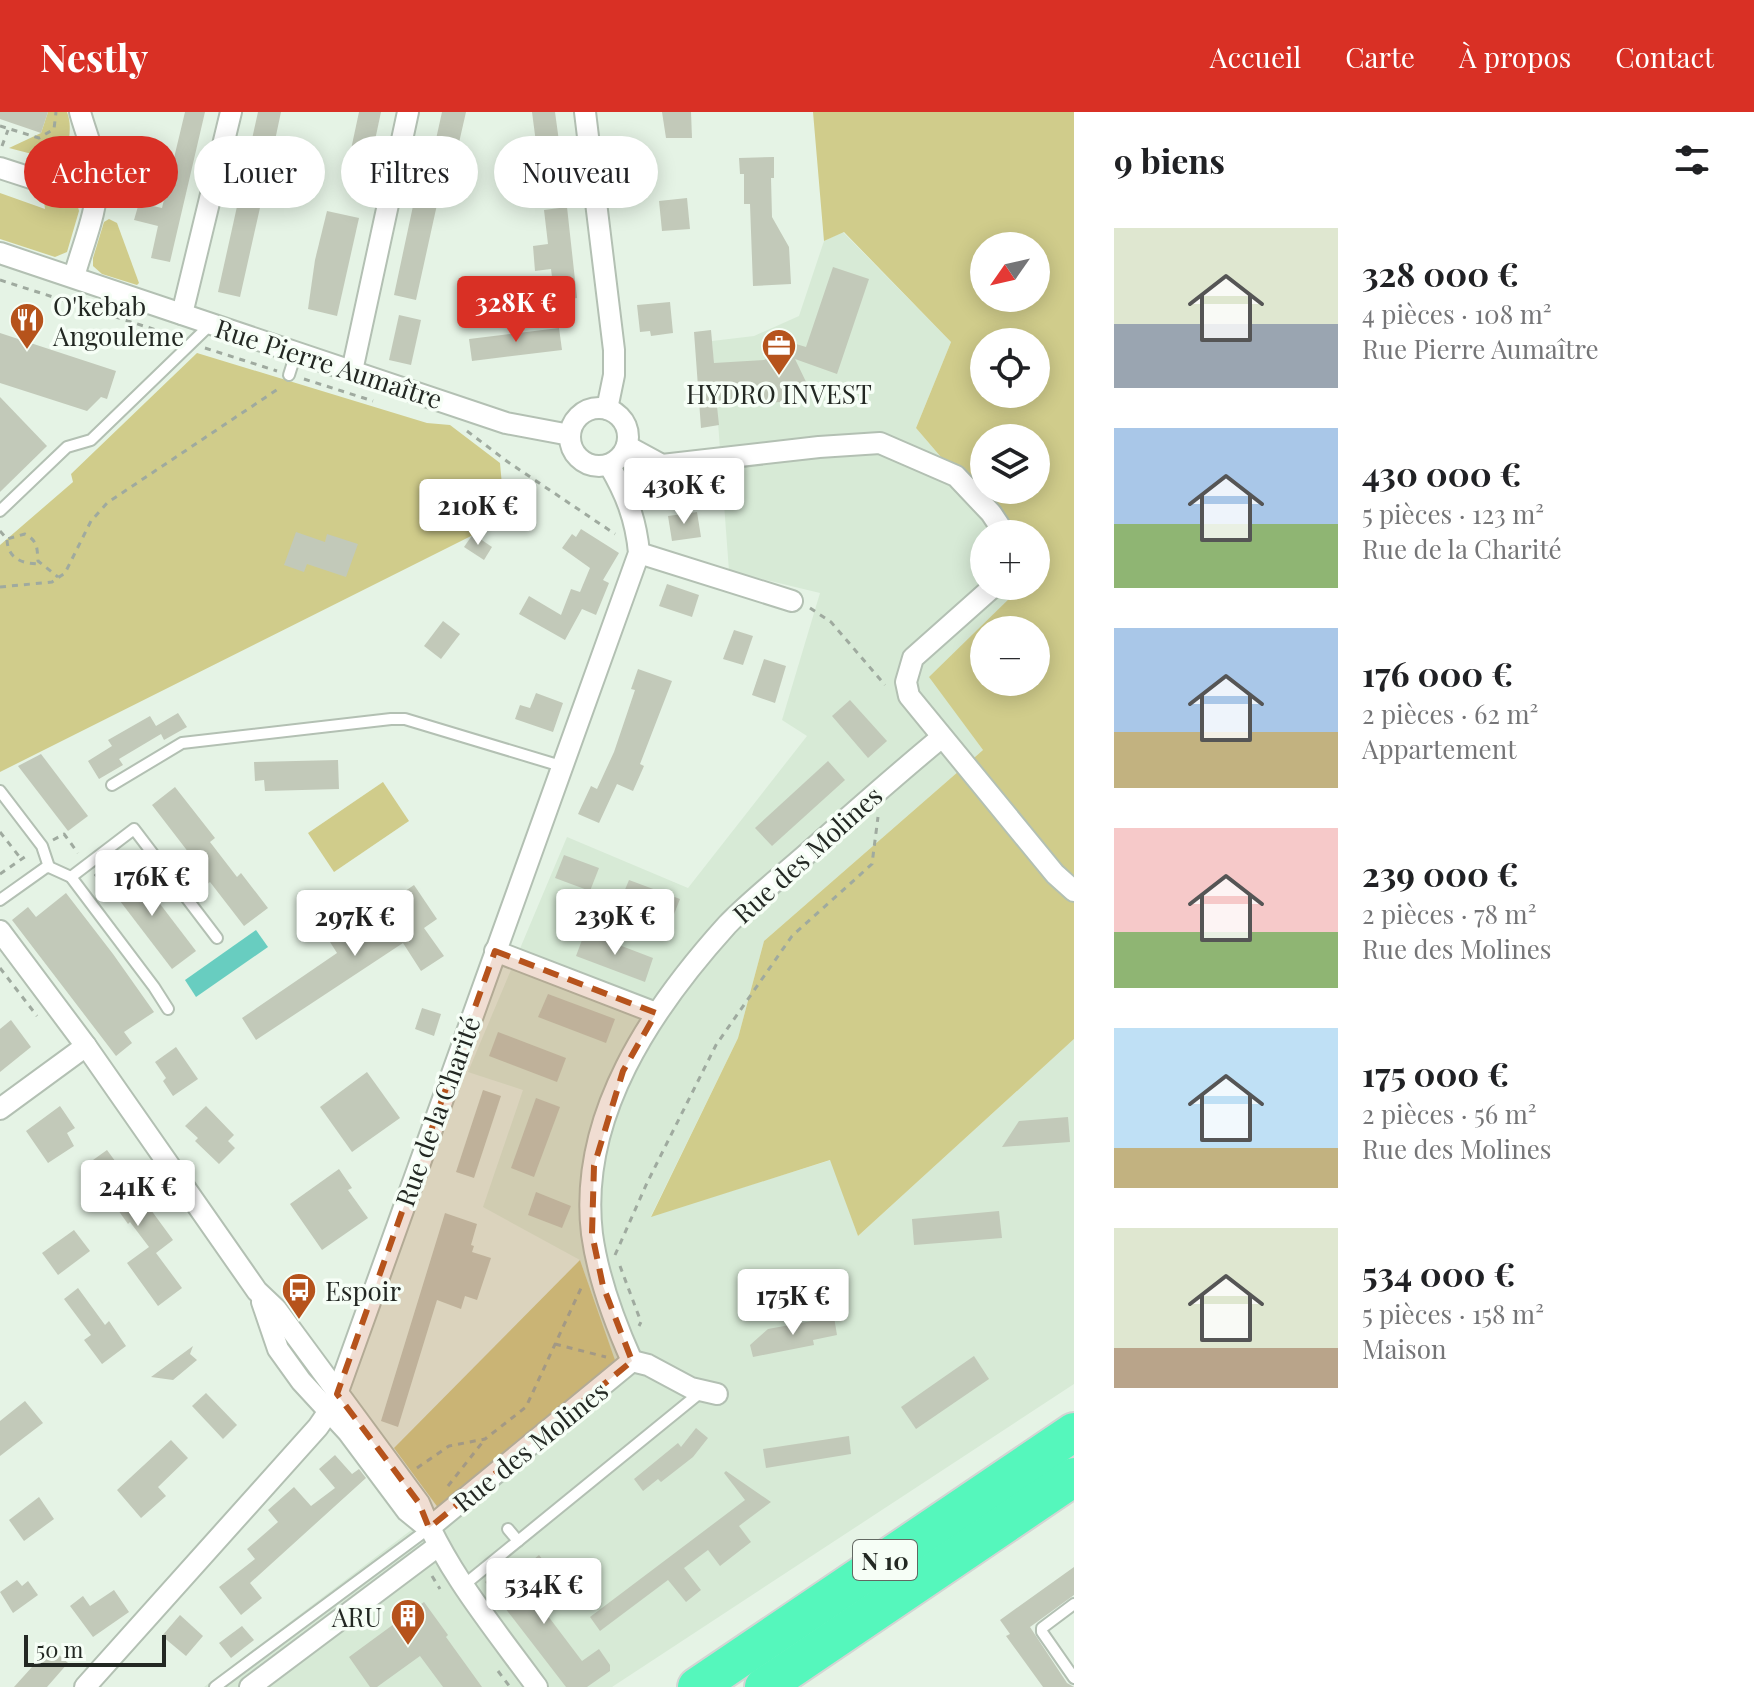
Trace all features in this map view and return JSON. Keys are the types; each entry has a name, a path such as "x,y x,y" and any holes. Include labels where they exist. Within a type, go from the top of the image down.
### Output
{"highway":[{"name":"N 10","path":"697,1687 1074,1432"},
{"name":"N 10","path":"764,1687 1074,1477"}],"street":[{"path":"80,112 87,136"},
{"path":"182,314 231,112"},
{"path":"352,371 408,112"},
{"path":"585,112 614,350 614,375 607,409"},
{"path":"0,168 24,176"},
{"path":"74,277 93,208"},
{"name":"Rue Pierre Aumaître","path":"0,253 506,423 570,435"},
{"path":"590,409 607,409 616,413 627,428 627,446 617,461 609,465 601,467 585,463 573,451 570,435 576,419 590,409"},
{"path":"627,495 662,465 880,443 956,476 996,520"},
{"path":"627,446 662,465"},
{"name":"Rue de la Charité","path":"85,1687 333,1403 639,551 637,527 627,495 609,465"},
{"path":"639,551 792,601"},
{"path":"978,600 913,658 906,682 909,696 1055,874 1074,891"},
{"name":"Rue des Molines","path":"250,1687 434,1537 447,1513 632,1361 603,1286 592,1234 594,1166 608,1110 623,1071 656,1013 728,924 942,737"},
{"path":"0,931 86,1046 257,1291 276,1309 333,1403 407,1511 434,1537"},
{"path":"495,951 656,1013"},
{"path":"0,1109 86,1046"},
{"path":"632,1361 648,1365 677,1382 709,1392"},
{"path":"333,1403 419,1503 434,1537 464,1585 537,1687"}],"lane":[{"path":"0,511 67,447 91,440 210,325"},
{"path":"289,375 296,353"},
{"path":"112,785 182,743 391,719 405,719 561,766"},
{"path":"0,791 42,846 49,867 71,877 168,1009"},
{"path":"71,877 134,829 217,938"},
{"path":"0,900 49,867"},
{"path":"464,1585 709,1392"},
{"path":"508,1529 518,1541"},
{"path":"215,1687 434,1537"},
{"path":"1074,1604 1042,1628 1042,1632 1074,1678"}],"path":[{"path":"0,126 34,137 46,136 54,129 56,112"},
{"path":"2,146 8,129"},
{"path":"0,280 193,342 216,353 375,401"},
{"path":"0,587 52,582 59,578 65,573 91,521 107,503 279,390 289,375"},
{"path":"462,427 639,551"},
{"path":"0,531 16,559 23,563 41,564"},
{"path":"7,539 28,535 38,546 41,564 59,578"},
{"path":"792,601 813,609 831,622 893,695"},
{"path":"447,1513 439,1500 441,1496 485,1439 526,1407 589,1272 616,1255 647,1183 716,1045 792,936 872,864 883,786"},
{"path":"0,832 34,876"},
{"path":"86,897 149,849"},
{"path":"0,968 42,1023"},
{"path":"401,1480 449,1446 485,1439"}],"highlighted area":[{"path":"495,951 656,1013 623,1071 594,1166 592,1234 603,1286 632,1361 429,1528 419,1503 337,1394"}],"shaded area":[{"path":"48,112 67,112 70,136 35,136 41,133"},
{"path":"813,112 1074,112 1074,1039 858,1236 830,1160 651,1217 738,1038 764,941 983,750 929,677 970,637 970,696 1050,696 1050,616 991,616 1008,600 1050,600 1050,520 995,520 981,504 1050,504 1050,424 970,424 970,491 916,428 951,342 844,232 824,241"},
{"path":"24,141 24,152 9,148"},
{"path":"0,193 24,202 24,208 78,208 67,252 55,257 0,239"},
{"path":"109,219 117,223 139,283 137,285 102,274 93,266 104,222"},
{"path":"843,232 951,342 916,428 970,491 970,504 981,504 995,520 970,520 970,600 1008,600 992,616 970,616 970,637 930,677 983,750 764,941 738,1038 651,1216 831,1160 858,1236 1074,1039 1074,1384 612,1687 204,1687 439,1509 616,1364 580,1260 483,1207 523,1090 468,1072 567,837 688,888 807,736 782,720 820,593 729,571 712,341 754,336 799,316 824,241"},
{"path":"197,353 427,423 450,425 500,463 505,519 0,772 0,545 73,482 71,474"},
{"path":"383,782 409,821 334,872 308,833"},
{"path":"580,1260 616,1363 439,1509 394,1448"}],"water":[{"path":"256,930 268,947 196,997 185,980"}],"building":[{"path":"0,112 48,112 41,133 0,119"},
{"path":"185,112 205,112 199,136 194,136 194,159 170,262 151,258 158,226 134,220 138,208 178,208 178,141"},
{"path":"258,112 281,112 276,136 253,136"},
{"path":"359,112 381,112 376,136 354,136"},
{"path":"442,112 466,112 461,136 437,136"},
{"path":"532,112 555,112 558,136 535,136"},
{"path":"662,112 691,112 692,138 666,138"},
{"path":"774,157 772,217 789,247 791,284 753,286 750,204 744,204 744,174 740,174 739,158"},
{"path":"687,198 690,229 662,231 659,201"},
{"path":"237,208 260,208 240,297 218,292"},
{"path":"413,208 436,208 416,300 394,295"},
{"path":"567,208 577,298 555,301 551,269 535,271 533,246 548,244 544,210"},
{"path":"327,211 359,218 337,316 308,309 315,260"},
{"path":"833,267 869,279 837,374 795,359 809,388 780,402 717,406 719,425 701,428 694,332 711,330 714,363 764,360 796,344 806,347"},
{"path":"670,302 673,333 651,336 650,331 640,332 637,305"},
{"path":"399,315 421,320 411,365 389,360"},
{"path":"559,328 562,350 472,361 469,339"},
{"path":"0,333 116,371 107,399 101,397 87,411 0,383"},
{"path":"0,397 47,446 0,492"},
{"path":"697,512 701,537 672,541 668,516"},
{"path":"581,529 619,553 603,580 609,583 596,615 582,609 565,640 519,614 529,596 561,615 571,589 580,592 590,568 562,548 572,534 576,537"},
{"path":"296,532 325,542 327,534 358,544 346,577 307,564 304,572 284,565"},
{"path":"473,534 492,547 484,560 464,547"},
{"path":"667,584 699,595 692,617 659,606"},
{"path":"443,621 460,634 441,659 424,646"},
{"path":"734,630 753,636 743,665 723,659"},
{"path":"764,659 786,666 775,703 752,695"},
{"path":"638,669 672,681 640,764 644,766 633,791 617,784 599,823 578,814 591,786 597,789 614,752 635,690 631,689"},
{"path":"536,693 563,703 553,732 515,719 520,705 530,708"},
{"path":"850,700 887,741 868,758 832,716"},
{"path":"178,713 187,727 164,740 161,734 119,759 123,765 99,779 88,761 112,746 108,740 150,716 156,726"},
{"path":"41,754 88,816 68,831 18,766"},
{"path":"338,760 339,789 265,791 264,780 255,781 254,762"},
{"path":"828,761 845,780 772,846 755,828"},
{"path":"175,787 215,838 210,842 237,877 241,873 268,908 244,926 210,882 195,894 183,878 199,866 152,805"},
{"path":"564,855 599,868 590,891 555,878"},
{"path":"131,866 196,951 172,969 107,884"},
{"path":"629,880 680,899 669,927 617,909"},
{"path":"414,885 437,919 424,928 444,956 421,971 403,943 256,1040 242,1018 337,953 330,942"},
{"path":"66,893 154,1012 124,1032 132,1043 116,1056 12,920 28,907 36,917"},
{"path":"585,932 653,958 645,982 576,956"},
{"path":"548,994 615,1019 606,1043 538,1017"},
{"path":"422,1008 441,1014 434,1036 415,1029"},
{"path":"11,1020 31,1047 0,1072 0,1029"},
{"path":"498,1032 566,1058 557,1082 489,1056"},
{"path":"176,1047 198,1079 173,1096 155,1062"},
{"path":"367,1072 400,1118 352,1152 320,1107"},
{"path":"483,1090 501,1096 474,1178 456,1172"},
{"path":"536,1098 560,1107 534,1177 511,1168"},
{"path":"60,1106 75,1128 67,1133 74,1146 48,1163 26,1131"},
{"path":"206,1106 234,1135 228,1141 235,1148 219,1164 195,1141 198,1138 185,1126"},
{"path":"1068,1117 1070,1142 1002,1147 1019,1121"},
{"path":"107,1150 173,1240 156,1253 182,1288 158,1306 127,1263 149,1247 130,1222 128,1224 86,1165"},
{"path":"339,1169 352,1188 348,1190 368,1218 322,1250 290,1204"},
{"path":"536,1192 571,1206 562,1228 528,1215"},
{"path":"999,1211 1002,1238 914,1245 912,1219"},
{"path":"445,1213 477,1224 472,1252 491,1258 477,1300 465,1296 461,1309 437,1300 398,1427 381,1421"},
{"path":"74,1230 90,1251 58,1275 42,1253"},
{"path":"78,1288 105,1325 109,1321 126,1346 102,1364 84,1340 91,1335 64,1299"},
{"path":"834,1317 837,1335 813,1340 814,1345 753,1357 750,1345 768,1329"},
{"path":"193,1346 190,1354 197,1360 173,1380 151,1377"},
{"path":"974,1356 989,1379 916,1429 901,1407"},
{"path":"206,1393 237,1425 223,1439 192,1406"},
{"path":"25,1401 43,1423 0,1456 0,1421"},
{"path":"696,1428 708,1438 693,1457 661,1482 658,1479 643,1491 634,1479 678,1443 681,1447"},
{"path":"849,1436 851,1454 766,1468 763,1449"},
{"path":"171,1440 188,1458 158,1487 166,1496 141,1518 117,1490"},
{"path":"335,1455 352,1474 359,1469 366,1478 250,1583 262,1598 241,1615 219,1587 255,1559 247,1549 278,1522 268,1510 294,1487 311,1506 335,1488 319,1469"},
{"path":"726,1471 771,1502 739,1526 751,1542 720,1566 708,1550 684,1568 701,1590 686,1602 668,1580 600,1631 590,1617 745,1500 724,1473"},
{"path":"39,1497 54,1519 24,1541 9,1520"},
{"path":"539,1555 550,1569 523,1590 545,1619 548,1616 582,1661 599,1649 610,1665 610,1671 587,1687 566,1687 485,1582 510,1561 518,1572"},
{"path":"1074,1567 1074,1595 1030,1627 1067,1683 1074,1687 1043,1687 1006,1636 1010,1634 1000,1620"},
{"path":"17,1580 22,1586 28,1581 38,1595 13,1613 0,1592"},
{"path":"114,1590 129,1612 93,1637 70,1606 83,1596 90,1606"},
{"name":"ARU","path":"424,1602 482,1687 443,1687 420,1656 377,1687 370,1687 349,1657"},
{"path":"180,1615 203,1636 186,1656 162,1636"},
{"path":"242,1626 254,1640 231,1658 219,1643"},
{"path":"50,1647 68,1663 47,1687 14,1687"}],"place":[{"name":"O'kebab Angouleme","path":"27,351"},
{"name":"HYDRO INVEST","path":"779,377"},
{"name":"Espoir","path":"299,1321"},
{"name":"ARU","path":"408,1647"}]}
